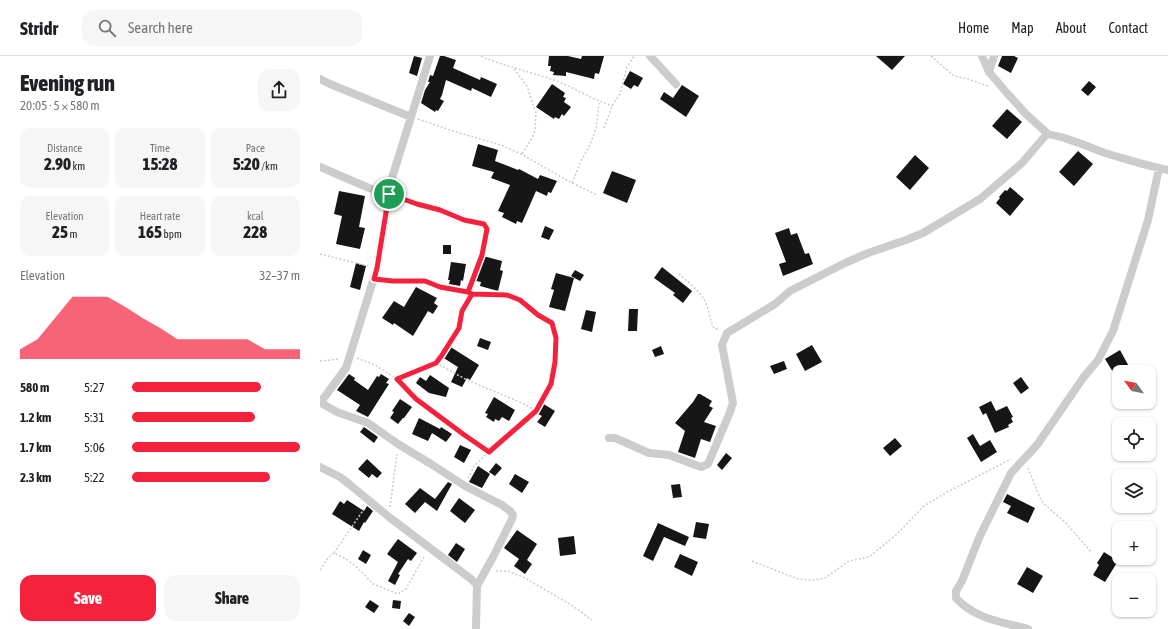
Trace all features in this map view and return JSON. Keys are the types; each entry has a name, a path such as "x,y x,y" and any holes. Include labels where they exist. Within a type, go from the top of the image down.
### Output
{"street":[{"path":"430,56 392,178 377,268 346,368 320,403 337,412 368,423 398,444 465,486 502,505 513,515 500,545 477,586 476,629"},
{"path":"650,56 676,84"},
{"path":"982,56 989,72 1026,114 1048,134 1105,153 1168,170"},
{"path":"989,72 994,56"},
{"path":"320,79 411,117"},
{"path":"609,438 615,438 649,453 669,455 701,467 708,464 733,403 722,345 727,333 775,304 790,292 845,263 923,233 980,199 1022,163 1043,137 1048,134"},
{"path":"320,167 369,188 389,194"},
{"path":"1028,629 979,616 962,606 956,598 956,591 962,581 995,503 1011,473 1037,445 1083,378 1098,360 1113,331 1148,220 1159,168"},
{"path":"320,467 340,477 389,517 469,576 477,584 477,586"}],"path":[{"path":"481,56 514,69 552,80 599,102 613,106"},
{"path":"604,128 613,106 620,94 627,67 634,56"},
{"path":"931,56 954,76 989,86"},
{"path":"514,69 527,86 536,113 535,130 532,138 521,154"},
{"path":"572,183 596,129 599,102"},
{"path":"411,117 453,131 501,144 597,195"},
{"path":"389,194 440,210 464,220 484,224 487,229 482,255 468,292"},
{"path":"320,254 377,268"},
{"path":"679,274 703,298 708,310 711,324 714,328 727,333"},
{"path":"374,279 393,281 425,281 440,287 472,294 507,295 520,300 538,315 552,323 556,338 554,370 551,384 536,411 474,466 465,486"},
{"path":"397,379 436,363 459,328 462,311 472,294"},
{"path":"320,361 349,357 375,365 397,379 416,399 489,452"},
{"path":"436,363 467,380 522,403 536,411"},
{"path":"389,517 398,444"},
{"path":"1024,458 1040,498 1045,505 1065,522 1092,552"},
{"path":"752,561 798,579 814,580 825,578 849,561 869,557 896,535 924,506 947,492 1011,459"},
{"path":"320,570 328,558 334,553 369,500"},
{"path":"334,553 346,559 358,568 373,584 398,594 406,589 429,547"},
{"path":"486,569 506,571 523,576 573,606 592,620"}],"building":[{"path":"414,56 422,58 417,76 409,73"},
{"path":"440,56 456,60 453,68 480,80 481,77 497,84 491,97 472,88 471,91 446,80 440,99 444,101 438,111 436,110 435,112 421,103 425,90 430,82 428,82 430,75 433,76"},
{"path":"549,56 568,56 581,59 582,56 604,56 599,74 595,73 594,79 566,72 566,76 553,75 554,72 550,71 551,66 548,66"},
{"path":"876,56 905,56 892,70"},
{"path":"1002,56 1014,56 1018,58 1011,73 998,66"},
{"path":"630,71 643,78 638,87 634,85 631,89 623,84"},
{"path":"1089,81 1096,87 1088,96 1081,90"},
{"path":"552,84 565,93 563,97 566,98 564,102 571,107 564,116 562,114 559,119 555,117 554,119 536,107"},
{"path":"682,85 699,96 686,117 660,99 664,92 673,98"},
{"path":"1007,109 1022,122 1007,139 992,126"},
{"path":"478,144 498,150 495,161 518,170 519,169 538,179 540,175 557,181 551,193 548,192 547,196 536,191 522,223 517,221 516,224 502,217 504,213 498,211 510,185 491,178 494,172 472,166"},
{"path":"1078,151 1093,164 1074,186 1059,172"},
{"path":"915,155 929,168 910,190 896,177"},
{"path":"612,171 636,180 627,203 603,193"},
{"path":"1010,187 1024,199 1010,216 996,203 1005,190 1007,191"},
{"path":"339,191 365,196 359,227 365,228 360,249 336,244 342,216 334,214"},
{"path":"545,226 554,230 549,240 541,237"},
{"path":"789,228 791,235 797,233 805,254 809,253 813,264 783,276 779,264 786,262 775,233"},
{"path":"443,245 451,245 451,254 443,254"},
{"path":"483,256 502,261 500,270 503,271 498,291 480,286 481,282 476,281"},
{"path":"451,262 466,264 463,281 461,280 460,286 449,284 450,280 448,280"},
{"path":"356,263 366,266 360,290 350,287"},
{"path":"662,267 692,291 683,303 673,295 675,293 654,278"},
{"path":"575,270 584,275 580,281 571,276"},
{"path":"556,273 574,278 565,311 549,307 554,290 551,289"},
{"path":"416,287 437,298 434,303 438,306 433,314 428,311 413,336 394,323 393,325 382,318 394,301 404,307"},
{"path":"629,309 638,309 637,331 628,331"},
{"path":"586,310 596,312 592,332 581,329"},
{"path":"480,338 491,342 488,350 477,346"},
{"path":"812,345 822,362 805,371 796,354"},
{"path":"449,346 479,365 470,380 467,378 462,387 451,382 458,367 442,357"},
{"path":"661,346 664,354 655,357 652,350"},
{"path":"1120,350 1128,365 1112,365 1112,370 1105,359"},
{"path":"784,361 787,369 774,374 770,366"},
{"path":"349,374 355,378 354,380 368,390 377,376 379,377 381,374 389,379 386,383 389,384 368,417 356,411 360,405 337,390"},
{"path":"430,375 449,388 446,397 429,393 416,383 420,377 426,381"},
{"path":"1021,377 1029,388 1021,394 1013,383"},
{"path":"698,394 712,401 709,406 713,408 704,422 716,426 710,442 701,439 695,458 678,452 685,431 675,423"},
{"path":"494,397 515,410 509,421 502,417 499,421 495,419 494,422 486,417 488,414 485,413"},
{"path":"400,399 412,407 398,424 390,418 394,412 392,411"},
{"path":"991,401 996,411 1007,406 1013,417 1011,418 1013,422 1008,425 1009,427 995,433 986,413 983,415 979,407"},
{"path":"542,403 555,411 545,427 537,422 542,416 536,413"},
{"path":"419,418 440,429 441,427 452,434 446,442 432,433 428,441 412,434"},
{"path":"364,427 378,437 374,443 360,432"},
{"path":"973,434 980,446 990,440 997,452 981,462 967,438"},
{"path":"895,438 902,446 890,456 883,448"},
{"path":"460,445 471,450 464,463 454,457"},
{"path":"726,453 732,458 722,470 717,465"},
{"path":"367,459 382,473 377,478 372,474 369,478 358,469"},
{"path":"496,463 502,468 495,476 489,472"},
{"path":"478,466 490,474 482,488 469,482"},
{"path":"515,474 529,482 522,493 509,484"},
{"path":"448,482 452,484 437,511 425,502 415,513 405,504 420,488 435,499"},
{"path":"680,484 682,497 673,498 671,485"},
{"path":"1007,494 1035,508 1028,523 1007,513 1011,506 1003,502"},
{"path":"459,498 475,510 465,523 450,511"},
{"path":"347,500 364,511 367,506 373,511 359,531 332,514 340,501 344,504"},
{"path":"696,522 709,524 706,539 693,537"},
{"path":"658,523 689,537 685,546 664,537 653,561 643,556"},
{"path":"517,530 537,544 527,560 532,564 525,574 514,566 519,559 504,548"},
{"path":"574,536 576,554 560,556 558,538"},
{"path":"398,539 417,553 411,561 408,559 398,574 400,575 395,585 388,581 398,562 387,554"},
{"path":"456,543 465,549 457,562 448,555"},
{"path":"363,550 371,555 366,564 358,559"},
{"path":"1104,552 1112,557 1112,565 1116,565 1105,582 1093,575 1099,565 1097,563"},
{"path":"680,554 698,562 692,576 674,567"},
{"path":"1027,567 1043,576 1033,593 1017,584"},
{"path":"370,600 379,606 374,613 365,607"},
{"path":"393,600 401,601 400,609 392,608"},
{"path":"409,613 415,617 409,626 403,621"}],"route":[{"path":"389,194 374,279 393,281 425,281 440,287 472,294 507,295 520,300 538,315 552,323 556,338 555,362 551,384 536,411 489,452 416,399 397,379 436,363 459,328 462,311 472,294 468,292 482,255 487,229 484,224 464,220 440,210 389,194"}]}
